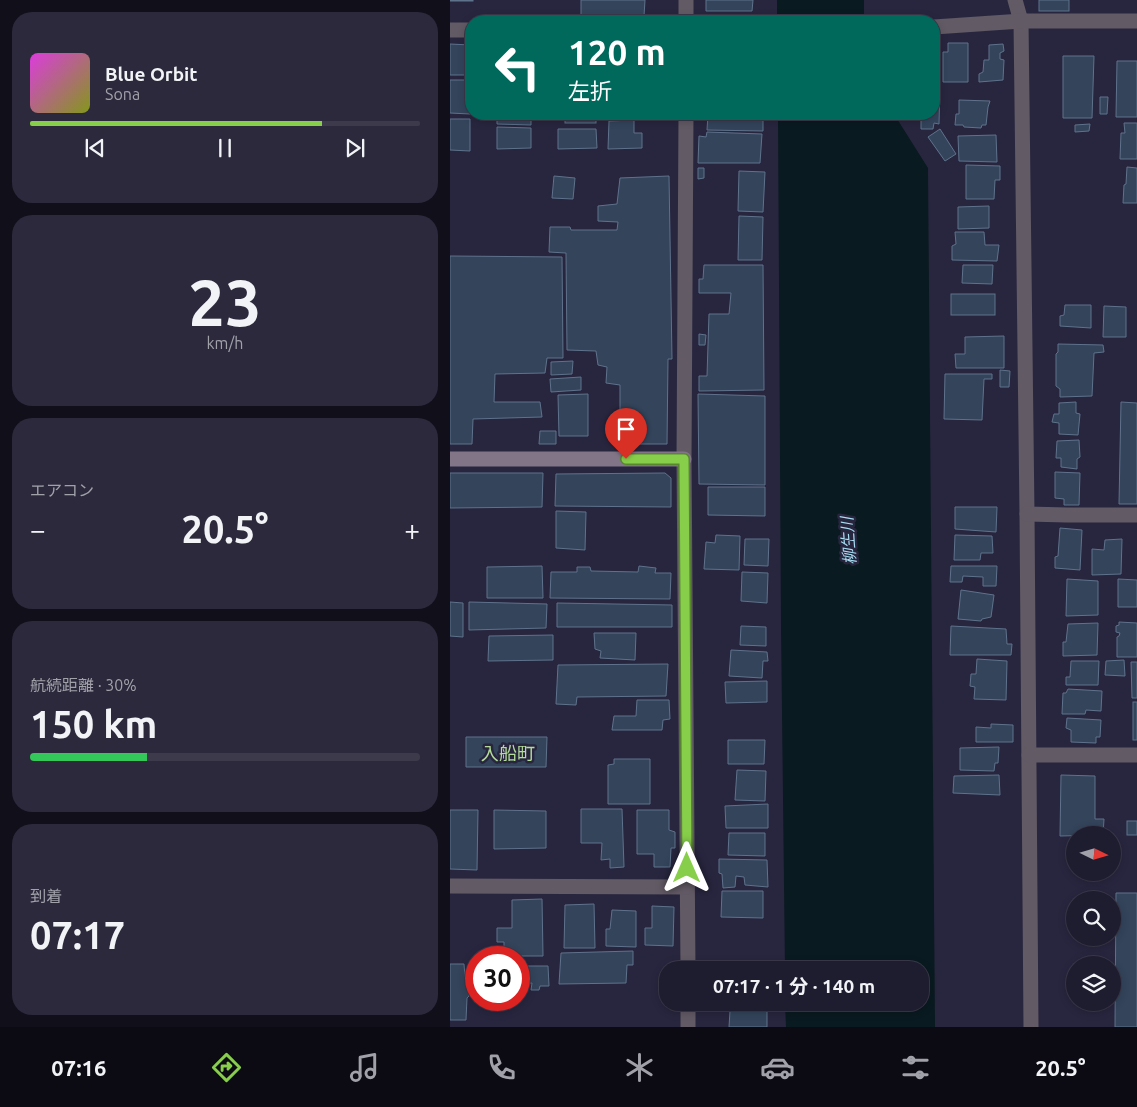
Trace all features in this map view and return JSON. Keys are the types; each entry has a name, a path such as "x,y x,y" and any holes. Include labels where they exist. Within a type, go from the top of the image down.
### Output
{"street":[{"path":"686,0 686,15"},
{"path":"1015,0 1021,21 1031,1027"},
{"path":"940,27 1021,21 1137,21"},
{"path":"450,30 465,30"},
{"path":"686,120 684,459 688,961"},
{"path":"450,459 684,459"},
{"path":"1027,514 1137,515"},
{"path":"1029,755 1137,755"},
{"path":"450,886 687,887"},
{"path":"688,1011 688,1027"}],"water":[{"path":"777,0 864,0 864,15 777,15"},
{"name":"柳生川","path":"778,120 898,120 928,168 935,1027 786,1027 785,1011 929,1011 929,961 785,961"}],"building":[{"path":"473,0 473,1 450,1"},
{"path":"581,0 645,0 644,15 581,15"},
{"path":"706,0 753,0 752,11 706,11"},
{"path":"1039,0 1069,0 1069,11 1039,11"},
{"path":"948,43 968,43 968,82 943,82 943,52 948,52"},
{"path":"450,44 465,45 465,75 450,75"},
{"path":"1003,44 1004,51 1000,53 1000,59 1004,60 1003,80 979,82 979,74 983,72 984,60 989,60 989,45"},
{"path":"1063,56 1094,56 1092,118 1063,118"},
{"path":"1117,61 1137,61 1137,117 1116,117"},
{"path":"450,80 465,80 465,114 450,113"},
{"path":"1100,97 1108,97 1107,114 1100,114"},
{"path":"959,100 990,101 986,125 982,125 981,128 955,125 956,114 959,114"},
{"path":"450,119 470,120 470,151 450,150"},
{"path":"497,120 531,120 531,125 497,124"},
{"path":"565,120 596,120 596,123 565,123"},
{"path":"634,120 634,133 642,133 642,148 608,149 609,121"},
{"path":"708,120 763,120 763,131 707,130"},
{"path":"921,120 939,120 939,124 934,123 933,129 921,129"},
{"path":"1124,123 1137,123 1137,159 1120,159 1121,133 1125,133"},
{"path":"1090,124 1089,131 1075,132 1075,125"},
{"path":"497,127 531,128 531,148 497,149"},
{"path":"558,129 596,129 597,148 558,149"},
{"path":"940,129 956,154 945,161 928,137"},
{"path":"707,132 762,134 760,163 698,163 699,136 706,137"},
{"path":"996,135 997,162 959,161 958,136"},
{"path":"966,165 1000,166 1000,180 995,180 994,199 966,199"},
{"path":"1127,167 1137,168 1137,203 1123,203"},
{"path":"698,168 704,168 704,178 698,179"},
{"path":"739,171 765,172 763,212 738,211"},
{"path":"554,176 575,178 573,199 552,198"},
{"path":"669,176 672,359 668,359 667,444 620,444 620,385 606,383 607,367 598,365 596,351 567,350 566,253 549,252 550,227 570,227 571,230 617,230 618,222 598,221 598,206 617,204 620,178"},
{"path":"989,206 989,228 958,229 958,207"},
{"path":"739,216 763,217 762,260 738,260"},
{"path":"955,232 984,232 985,245 999,245 997,261 952,260 952,246 956,244"},
{"path":"450,256 562,257 563,358 547,358 545,373 495,374 494,402 540,402 542,417 473,419 472,444 450,444"},
{"path":"704,265 763,265 764,390 699,391 699,376 707,376 709,314 729,314 731,293 699,293 699,279 703,279"},
{"path":"963,265 993,265 992,284 962,283"},
{"path":"951,294 995,294 995,315 951,315"},
{"path":"1065,305 1091,305 1091,328 1060,326 1060,316 1064,315"},
{"path":"1104,306 1126,307 1126,337 1103,337"},
{"path":"699,334 706,335 705,345 699,345"},
{"path":"1004,336 1004,368 956,368 955,354 965,354 965,337"},
{"path":"1058,344 1103,345 1104,352 1094,353 1092,396 1060,397 1060,389 1056,386 1056,354 1058,352"},
{"path":"573,361 572,374 551,375 551,362"},
{"path":"1000,370 1010,371 1009,387 1000,387"},
{"path":"945,374 992,374 992,379 984,379 982,420 944,419"},
{"path":"581,377 581,390 551,392 550,379"},
{"path":"588,394 588,436 559,436 558,395"},
{"path":"698,394 765,396 765,485 699,484"},
{"path":"1076,402 1076,413 1080,414 1078,435 1059,434 1059,423 1052,422 1054,414 1059,414 1059,403"},
{"path":"1121,402 1137,403 1137,504 1119,504"},
{"path":"540,431 556,431 556,444 539,444"},
{"path":"1079,440 1080,457 1077,459 1077,469 1061,467 1061,458 1056,458 1057,441"},
{"path":"1055,472 1080,473 1079,505 1064,505 1064,499 1055,498"},
{"path":"450,473 543,473 542,507 450,508"},
{"path":"665,473 671,478 671,507 555,506 556,474"},
{"path":"708,487 765,487 765,516 708,515"},
{"path":"955,507 997,507 996,532 955,529"},
{"path":"556,511 586,512 585,550 556,548"},
{"path":"1060,528 1082,530 1080,570 1055,568"},
{"path":"716,535 740,536 739,570 704,569 706,542 715,543"},
{"path":"955,535 992,536 993,553 981,553 980,560 954,560"},
{"path":"745,539 769,539 768,566 744,565"},
{"path":"1122,539 1121,574 1092,575 1092,549 1104,550 1105,540"},
{"path":"542,566 543,598 487,598 487,567"},
{"path":"639,566 656,568 655,573 671,573 670,599 550,598 551,572 577,572 577,567 590,567 591,571 638,572"},
{"path":"951,566 997,566 996,586 983,586 983,577 963,576 962,582 950,582"},
{"path":"742,572 768,573 767,603 741,601"},
{"path":"1067,579 1098,581 1098,615 1066,616"},
{"path":"1118,579 1137,580 1137,607 1118,607"},
{"path":"961,590 994,595 991,617 981,621 958,619"},
{"path":"450,602 463,603 463,637 450,636"},
{"path":"469,602 547,604 546,628 469,630"},
{"path":"557,603 672,605 672,627 557,627"},
{"path":"1119,622 1137,623 1137,657 1117,657 1117,637 1120,633 1116,632 1116,626 1119,625"},
{"path":"1098,623 1097,655 1063,656 1063,642 1066,642 1068,624"},
{"path":"741,626 766,627 766,646 740,645"},
{"path":"951,626 1006,629 1007,644 1012,644 1011,655 950,655"},
{"path":"594,633 636,633 635,660 600,658 601,651 595,649"},
{"path":"553,635 553,660 488,661 489,636"},
{"path":"731,650 767,652 768,661 763,661 762,678 729,676"},
{"path":"977,659 1007,661 1006,700 974,699 975,687 970,686 971,674 976,674"},
{"path":"1124,660 1125,676 1105,675 1106,661"},
{"path":"1071,661 1099,661 1098,685 1066,685 1066,677 1070,677"},
{"path":"1131,662 1137,662 1137,698 1132,698"},
{"path":"668,664 666,696 577,697 576,705 556,704 558,665"},
{"path":"767,681 767,702 726,703 725,682"},
{"path":"1068,689 1102,691 1101,711 1086,710 1085,714 1062,714 1063,693 1066,693"},
{"path":"637,700 669,700 670,719 663,720 662,730 612,730 614,716 636,716"},
{"path":"1133,702 1137,702 1137,740 1133,740"},
{"path":"1067,718 1101,720 1100,737 1096,737 1096,743 1071,742 1071,730 1066,728"},
{"path":"991,724 1013,725 1013,742 976,742 976,727 991,728"},
{"path":"466,737 547,737 546,767 466,767"},
{"path":"728,740 765,740 764,764 728,764"},
{"path":"999,747 998,763 995,763 994,771 960,770 960,748"},
{"path":"614,759 650,759 650,804 608,804 608,765 614,764"},
{"path":"737,770 766,771 765,801 735,800"},
{"path":"999,775 1000,795 953,793 954,776"},
{"path":"1061,775 1095,776 1095,819 1104,819 1104,826 1066,826 1066,836 1060,836"},
{"path":"768,804 768,828 726,828 725,806"},
{"path":"581,809 622,809 624,867 610,868 610,859 601,860 602,843 581,843"},
{"path":"450,810 478,810 477,870 450,869"},
{"path":"494,810 546,811 546,848 494,849"},
{"path":"637,810 669,810 669,830 675,832 675,848 671,848 670,867 654,867 654,854 637,854"},
{"path":"1127,821 1137,821 1137,835 1127,835"},
{"path":"729,833 765,833 765,856 728,855"},
{"path":"719,859 767,860 768,887 745,885 744,877 736,876 735,887 723,888 722,874 719,873"},
{"path":"722,891 763,891 763,918 721,917"},
{"path":"1121,893 1137,893 1137,1027 1115,1027 1115,1011 1121,1011 1121,956 1116,956 1116,946 1121,946"},
{"path":"542,899 543,956 530,956 530,946 504,946 504,942 497,942 497,928 512,928 512,900"},
{"path":"594,904 595,948 564,948 565,905"},
{"path":"652,906 674,907 673,946 645,945 645,928 652,928"},
{"path":"612,910 636,911 636,947 606,946 606,929 610,929"},
{"path":"633,951 633,965 627,965 626,983 559,984 561,953"},
{"path":"450,964 464,964 466,1020 450,1020"},
{"path":"530,966 548,966 549,986 540,986 539,990 531,990 532,983 530,983"},
{"path":"730,1011 767,1011 767,1027 729,1027"}],"district":[{"name":"入船町","path":"508,753"}],"route":[{"path":"626,459 684,459 687,868"}]}
